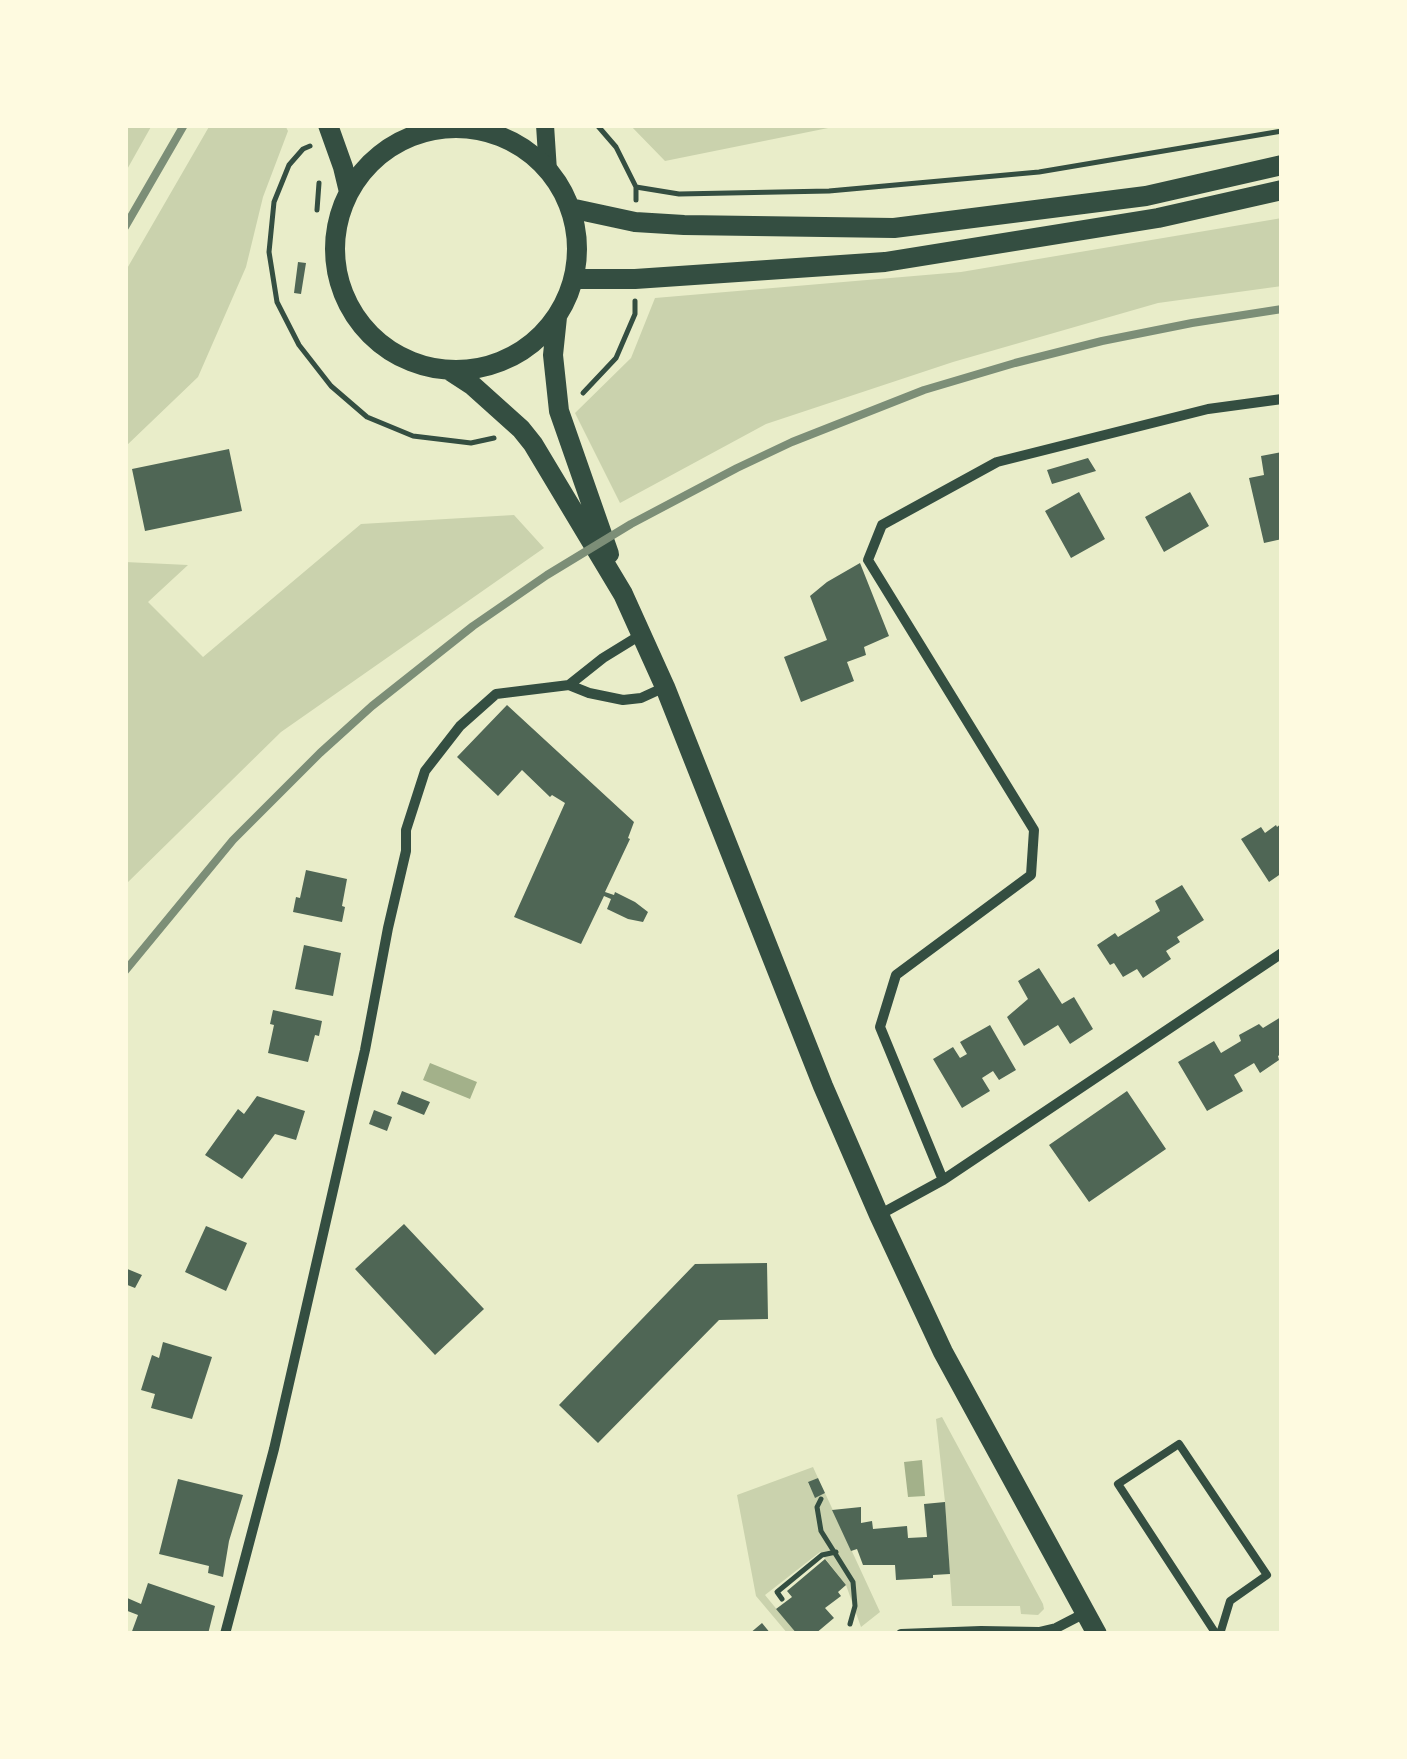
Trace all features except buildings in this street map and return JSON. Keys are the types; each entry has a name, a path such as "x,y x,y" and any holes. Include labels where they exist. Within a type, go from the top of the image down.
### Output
{"main road":[{"path":"328,125 349,192"},
{"path":"557,316 528,346 480,367 449,370 425,366 392,351 364,328 351,308 336,262 340,214 362,172 412,129 462,126 507,139 534,156 561,188 570,208 577,243 574,279 557,316 553,355 559,410 623,594"},
{"path":"570,208 635,222 894,228 1146,196 1282,165"},
{"path":"574,279 635,279 885,262 1158,218 1282,190"},
{"path":"449,370 472,384 533,444 623,594 666,687 823,1086 879,1215 943,1352 1096,1634"}],"street":[{"path":"545,125 548,171"},
{"path":"943,1180 880,1028 896,975 1031,875 1034,830 868,560 882,525 997,462 1208,409 1282,400"},
{"path":"570,685 642,634"},
{"path":"225,1634 278,1430 365,1050 406,851 406,830 425,771 460,726 496,694 570,685 623,700 641,698 666,687"},
{"path":"879,1215 943,1180 1282,953"},
{"path":"901,1634 1039,1632 1056,1628 1085,1612"}],"lane":[{"path":"1179,1444 1267,1575 1230,1601 1218,1634 1118,1484 1179,1444"}],"path":[{"path":"597,125 616,147 636,188 636,199"},
{"path":"636,188 679,194 829,191 1040,172 1282,130"},
{"path":"316,143 303,149 289,165 274,202 269,252 277,302 299,345 331,386 367,417 413,436 471,443 504,436"},
{"path":"574,404 616,358 635,314 634,300"},
{"path":"821,1499 816,1507 824,1539 822,1555"},
{"path":"824,1539 853,1582 855,1606 850,1624"},
{"path":"782,1599 777,1592 822,1555 836,1552"}],"shaded area":[{"path":"125,125 152,125 125,173"},
{"path":"210,125 285,125 288,131 263,197 246,267 198,377 125,447 125,272"},
{"path":"630,125 843,125 665,161"},
{"path":"1282,218 1282,286 1158,303 953,362 766,424 620,503 575,413 631,358 655,298 961,272"},
{"path":"514,515 544,548 281,732 125,885 125,562 188,565 148,602 203,657 361,524"},
{"path":"430,1063 477,1082 470,1099 423,1080"},
{"path":"942,1417 1043,1604 1038,1615 1021,1614 1020,1606 952,1606 936,1419"},
{"path":"922,1460 925,1496 908,1497 904,1462"},
{"path":"813,1467 818,1478 808,1483 815,1497 825,1493 880,1612 861,1627 846,1585 820,1552 765,1595 797,1634 788,1634 756,1596 737,1495"}],"railway":[{"path":"125,227 184,125"},
{"path":"125,971 233,840 372,706 473,626 631,524 792,442 924,390 1102,341 1282,309"}]}
